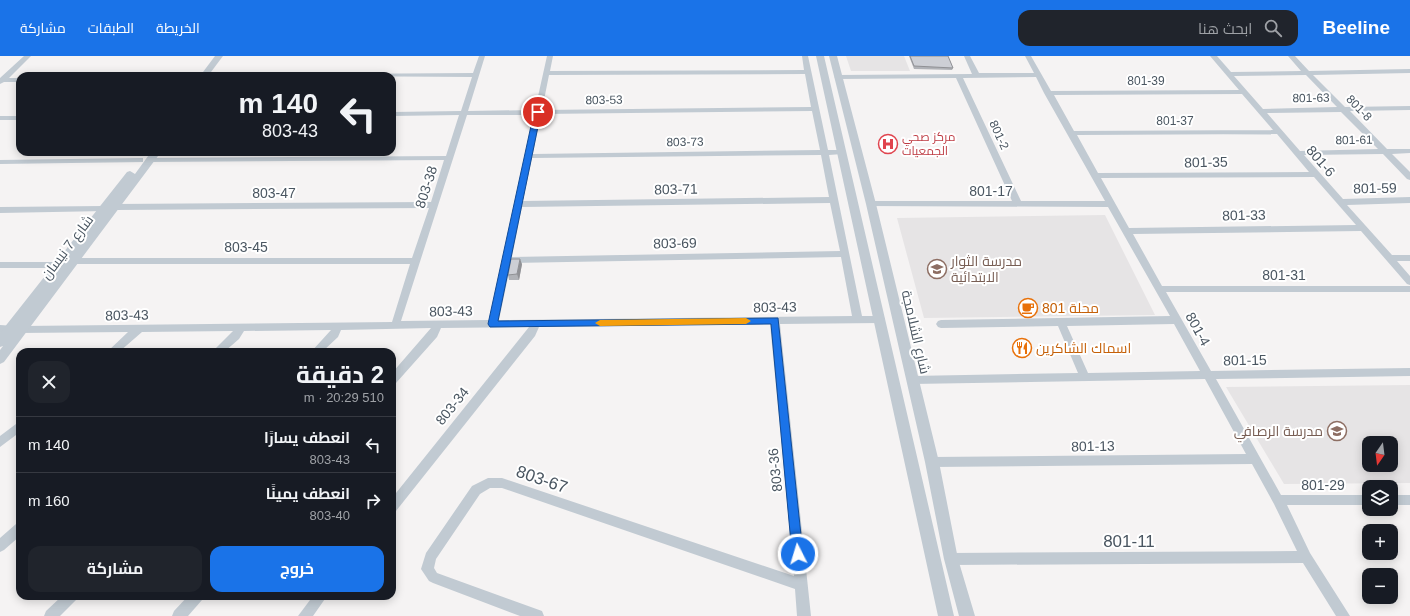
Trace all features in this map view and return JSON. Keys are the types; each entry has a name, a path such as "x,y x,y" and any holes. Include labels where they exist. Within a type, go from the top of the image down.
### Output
{"street":[{"path":"1,81 28,56"},
{"path":"207,72 219,56"},
{"path":"216,72 228,56"},
{"name":"803-38","path":"395,326 482,56"},
{"path":"493,324 550,56"},
{"path":"805,56 858,320"},
{"path":"820,56 946,616"},
{"name":"شارع الشلامجة","path":"833,56 871,204 932,462 951,559 967,616"},
{"path":"967,56 976,75"},
{"name":"801-4","path":"1028,56 1278,500 1306,558 1343,616"},
{"name":"801-6","path":"1213,56 1410,282"},
{"name":"801-8","path":"1292,56 1410,177"},
{"path":"1229,74 1410,71"},
{"path":"546,73 808,72"},
{"path":"396,76 476,75"},
{"name":"801-2","path":"958,75 1018,204"},
{"path":"838,77 1038,75"},
{"path":"1,81 16,80"},
{"name":"801-39","path":"1048,93 1244,92"},
{"name":"801-63","path":"1261,111 1410,108"},
{"name":"803-53","path":"396,114 816,109"},
{"path":"0,118 16,118"},
{"name":"801-37","path":"1071,133 1280,132"},
{"name":"801-61","path":"1297,153 1410,151"},
{"name":"803-73","path":"528,156 842,152"},
{"path":"0,162 148,156 449,158"},
{"name":"شارع 7 نيسان","path":"0,359 115,207 148,156"},
{"name":"شارع 7 نيسان","path":"0,342 6,329 148,156"},
{"name":"801-35","path":"1096,176 1316,174"},
{"name":"803-71","path":"518,204 834,200"},
{"name":"801-59","path":"1340,202 1410,200"},
{"name":"801-17","path":"871,204 1111,204"},
{"name":"803-47","path":"115,207 434,205"},
{"path":"0,210 103,209"},
{"name":"801-33","path":"1126,231 1363,228"},
{"name":"803-69","path":"506,260 845,254"},
{"path":"1389,258 1410,258"},
{"name":"803-45","path":"75,261 416,261"},
{"path":"0,265 60,265"},
{"name":"801-31","path":"1159,289 1410,289"},
{"name":"803-43","path":"23,330 880,319"},
{"path":"941,324 1177,320"},
{"name":"803-36","path":"775,321 804,616"},
{"path":"1061,322 1085,377"},
{"name":"803-34","path":"396,502 531,333 536,324"},
{"path":"396,376 433,334 438,325"},
{"path":"320,348 334,334 338,326"},
{"path":"222,348 235,336 241,328"},
{"path":"117,348 139,329"},
{"name":"801-15","path":"912,380 1207,374 1410,372"},
{"path":"0,442 16,429"},
{"name":"801-13","path":"932,462 1255,459"},
{"name":"803-67","path":"537,616 433,577 427,569 430,557 476,490 488,483 502,483 801,585"},
{"name":"801-29","path":"1278,500 1362,500"},
{"path":"1398,500 1410,500"},
{"path":"0,546 16,532"},
{"name":"801-11","path":"951,559 1306,558"},
{"path":"51,616 67,600"},
{"path":"179,616 193,600"},
{"path":"305,616 318,600"}],"shaded area":[{"path":"846,56 904,56 910,71 851,71"},
{"path":"1105,215 1155,315 924,318 897,218"},
{"path":"1410,385 1410,483 1398,483 1398,480 1362,480 1362,483 1284,484 1226,387"}],"building":[{"path":"910,56 948,56 953,68 914,66"},
{"path":"511,259 520,259 517,274 508,275"}],"slow traffic":[{"path":"600,323 746,321"}],"place":[{"name":"مركز صحي الجمعيات","path":"888,144"},
{"name":"مدرسة الثوار الابتدائية","path":"937,269"},
{"name":"محلة 801","path":"1028,308"},
{"name":"اسماك الشاكرين","path":"1022,348"},
{"name":"مدرسة الرصافي","path":"1337,431"}],"route":[{"path":"538,112 493,324 775,321 798,554"}]}
